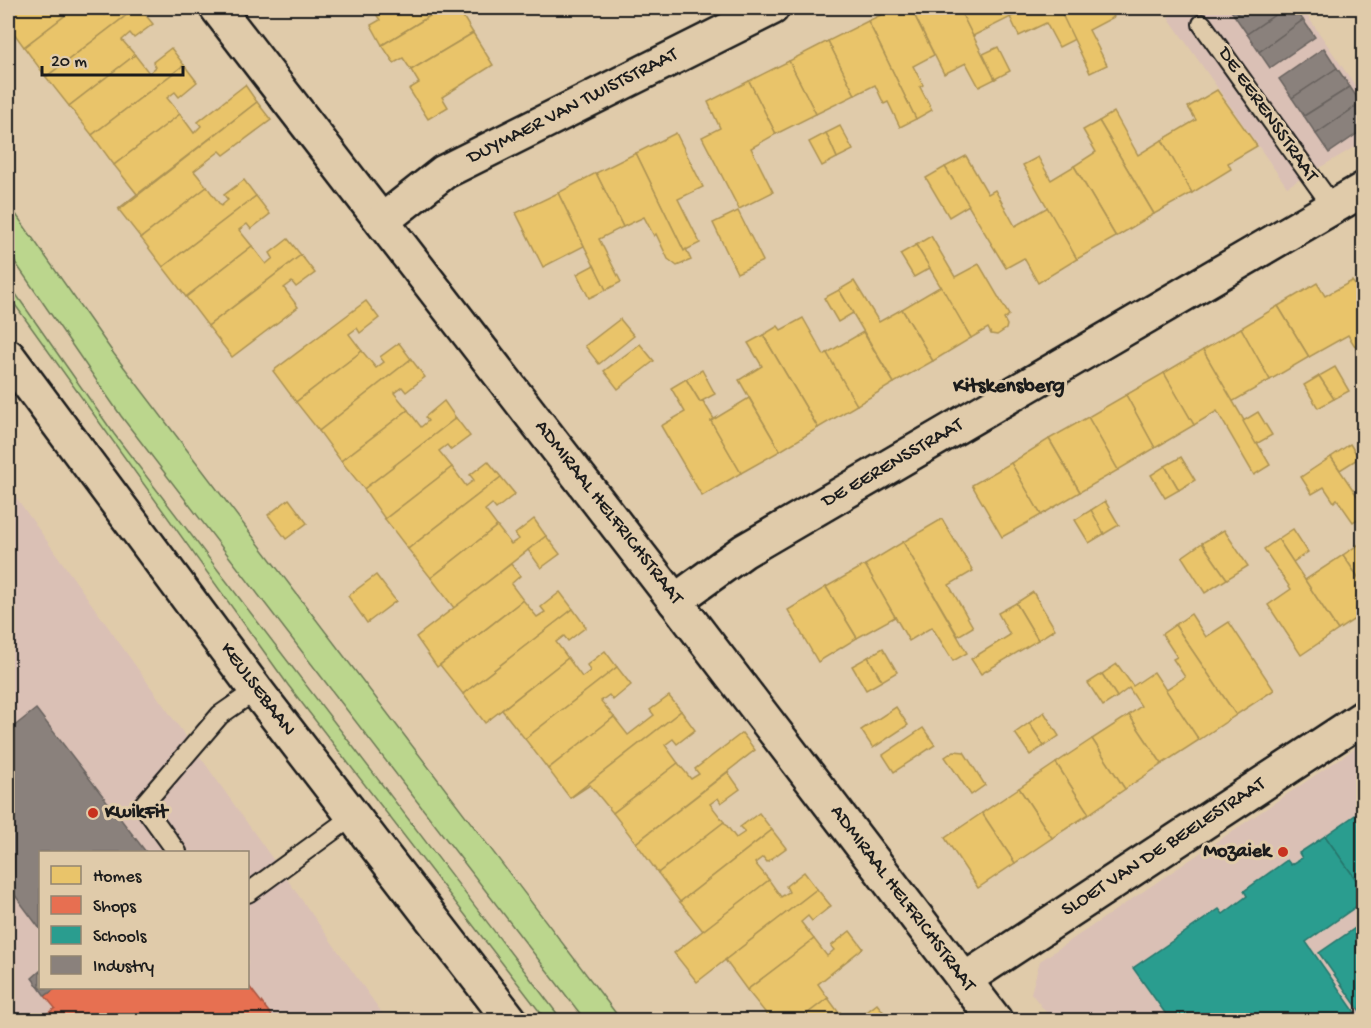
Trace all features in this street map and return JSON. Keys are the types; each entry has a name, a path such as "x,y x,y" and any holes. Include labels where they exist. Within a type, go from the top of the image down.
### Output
{"street":[{"name":"ADMIRAAL HELFRICHSTRAAT","path":"217,8 995,1020"},
{"name":"DUYMAER VAN TWISTSTRAAT","path":"382,221 444,172 772,8"},
{"name":"DE EERENSSTRAAT","path":"675,601 744,551 1364,189"},
{"name":"KEULSEBAAN","path":"8,356 256,690 510,1020"},
{"name":"SLOET VAN DE BEELESTRAAT","path":"964,980 1364,717"}],"lane":[{"name":"DE EERENSSTRAAT","path":"1202,24 1333,207"},
{"path":"176,851 143,806 220,715 256,690"},
{"path":"249,893 353,816"}],"shaded area":[{"path":"1185,8 1302,8 1363,97 1363,142 1287,187 1168,17"},
{"path":"8,486 387,1020 8,1020"},
{"name":"Mozaiek","path":"1363,743 1363,1020 1052,1020 1031,993 1040,961"}],"green space":[{"path":"8,203 114,354 621,1020 585,1020 121,416 8,252"},
{"path":"8,283 114,434 562,1020 546,1020 288,685 8,295"}],"building: Homes":[{"path":"17,8 75,8 24,47 8,25 8,15"},
{"path":"75,8 98,8 104,15 111,8 136,8 46,77 24,47"},
{"path":"136,8 140,8 153,24 134,38 130,33 122,40 135,55 69,106 46,77"},
{"path":"372,8 443,8 382,45 371,25 380,20"},
{"path":"443,8 458,8 473,33 411,70 403,58 394,63 382,45"},
{"path":"895,8 911,8 934,55 913,66 923,85 920,87 932,110 916,119 868,21"},
{"path":"911,8 959,8 995,79 979,87 966,63 944,74"},
{"path":"959,8 1009,8 1013,16 973,36"},
{"path":"1009,8 1059,8 1075,39 1059,47 1046,23 1019,36 1010,17 1013,16"},
{"path":"1059,8 1109,8 1114,17 1089,30 1107,65 1090,73"},
{"path":"868,21 916,119 900,127 888,102 884,104 875,85 855,95 828,41"},
{"path":"473,33 493,65 442,97 448,107 428,119 409,89 419,83 411,70"},
{"path":"828,41 855,95 816,114 789,61"},
{"path":"998,47 1010,71 995,79 983,54"},
{"path":"171,48 184,65 92,135 69,106 135,55 149,73 156,67 153,62"},
{"path":"789,61 816,114 776,134 749,81"},
{"path":"184,65 197,82 179,97 175,92 167,98 180,114 114,165 92,135"},
{"path":"749,81 776,134 751,148 773,192 739,209 702,137 720,128 708,102"},
{"path":"245,85 257,102 118,209 137,194 114,165 180,114 194,133 201,126 198,122"},
{"path":"1217,90 1257,146 1228,163 1231,169 1192,193 1162,140 1196,120 1188,107"},
{"path":"257,102 271,120 224,155 220,151 194,171 207,187 141,238 119,210"},
{"path":"1114,112 1138,155 1162,140 1192,193 1154,214 1099,121"},
{"path":"1099,121 1154,214 1116,237 1074,166 1096,152 1083,130"},
{"path":"840,126 853,150 837,158 826,133"},
{"path":"676,133 703,187 678,199 700,243 684,251 636,153"},
{"path":"826,133 837,158 822,166 809,142"},
{"path":"636,153 684,251 686,249 691,260 677,266 668,259 656,234 654,236 644,217 623,227 596,173"},
{"path":"966,156 988,194 995,190 1015,226 1048,207 1077,259 1038,283 1024,258 1006,268 945,167"},
{"path":"1038,157 1051,180 1074,166 1116,237 1077,259 1023,165"},
{"path":"945,167 969,205 949,217 926,178"},
{"path":"596,173 623,227 599,239 621,282 606,290 558,193"},
{"path":"244,180 256,196 163,267 141,238 207,187 221,206 228,200 224,195"},
{"path":"558,193 584,246 543,267 516,213"},
{"path":"256,196 270,214 251,229 247,224 239,230 252,246 186,297 163,267"},
{"path":"738,211 763,261 737,273 713,223"},
{"path":"931,236 955,277 979,264 1009,315 1004,319 1006,329 997,335 991,334 988,328 971,338 916,245"},
{"path":"288,239 301,255 208,326 186,297 252,246 266,264 273,258 270,253"},
{"path":"916,245 930,268 914,277 900,254"},
{"path":"301,255 315,273 296,287 292,282 284,288 298,307 232,357 208,326"},
{"path":"594,265 606,290 589,298 577,274"},
{"path":"854,281 879,322 902,309 933,361 894,383 839,290"},
{"path":"1352,281 1364,297 1364,347 1358,351 1348,335 1309,357 1278,306 1317,283 1325,296"},
{"path":"941,286 971,338 933,361 902,309"},
{"path":"839,290 853,313 838,322 824,298"},
{"path":"366,301 379,318 360,333 357,328 349,334 362,351 296,402 273,371"},
{"path":"1278,306 1309,357 1270,380 1241,328"},
{"path":"803,318 824,355 827,353 857,405 818,428 763,335 778,326 781,330"},
{"path":"620,319 634,336 599,364 585,346"},
{"path":"1241,328 1270,380 1232,402 1203,350"},
{"path":"863,332 894,383 857,405 827,353"},
{"path":"763,335 818,428 780,451 739,380 762,366 748,343"},
{"path":"399,343 411,359 319,431 296,402 362,351 376,368 384,362 380,357"},
{"path":"640,344 654,361 618,389 604,371"},
{"path":"1203,350 1270,465 1254,475 1217,411 1194,425 1164,373"},
{"path":"411,359 425,377 406,392 402,387 394,393 408,410 341,461 319,431"},
{"path":"1335,367 1349,391 1334,399 1319,376"},
{"path":"702,370 715,394 700,402 686,379"},
{"path":"1164,373 1194,425 1155,448 1126,395"},
{"path":"1319,376 1334,399 1318,408 1304,385"},
{"path":"686,379 714,419 711,421 741,473 702,496 661,426 685,412 671,388"},
{"path":"1126,395 1155,448 1118,470 1088,417"},
{"path":"749,398 780,451 741,473 711,421"},
{"path":"444,401 456,418 364,489 341,461 408,410 421,427 428,421 425,417"},
{"path":"1258,412 1272,435 1256,444 1243,421"},
{"path":"1088,417 1118,470 1080,492 1049,439"},
{"path":"456,418 470,436 451,450 447,445 439,451 452,467 385,519 364,489"},
{"path":"1049,439 1080,492 1041,515 1011,463"},
{"path":"1350,444 1359,458 1340,470 1331,457"},
{"path":"1181,457 1195,480 1179,490 1165,466"},
{"path":"1331,457 1364,506 1364,515 1353,522 1337,499 1334,502 1324,487 1312,494 1301,477"},
{"path":"488,461 501,477 408,549 385,519 452,467 466,486 474,480 470,475"},
{"path":"1011,463 1041,515 1002,537 972,485"},
{"path":"1165,466 1179,490 1165,498 1151,475"},
{"path":"501,477 515,494 496,509 492,504 485,510 497,526 431,578 408,549"},
{"path":"289,499 307,523 286,539 268,515"},
{"path":"1105,501 1119,525 1104,534 1091,510"},
{"path":"1091,510 1104,534 1089,543 1075,520"},
{"path":"534,519 546,536 454,608 431,578 497,526 511,544 519,539 515,534"},
{"path":"942,519 973,571 949,585 973,627 958,636 903,542"},
{"path":"1293,529 1308,552 1293,562 1278,539"},
{"path":"1224,530 1248,566 1227,579 1202,543"},
{"path":"546,536 560,554 541,568 528,550"},
{"path":"1278,539 1338,630 1301,655 1268,605 1291,589 1264,549"},
{"path":"1364,541 1364,586 1343,555"},
{"path":"903,542 967,653 953,661 932,627 909,641 865,565"},
{"path":"1202,543 1227,579 1205,593 1182,557"},
{"path":"1343,555 1364,586 1364,613 1338,630 1305,580"},
{"path":"511,564 520,576 511,584 523,600 437,667 416,637"},
{"path":"865,565 895,617 857,638 826,587"},
{"path":"376,575 396,601 367,623 348,596"},
{"path":"826,587 857,638 818,662 788,610"},
{"path":"560,592 573,609 463,694 440,665 523,600 537,617 545,612 541,607"},
{"path":"1033,592 1055,629 1038,640 1016,603"},
{"path":"1016,603 1038,640 981,674 971,659 1010,635 998,613"},
{"path":"573,609 586,627 568,641 564,636 556,642 568,658 485,723 463,694"},
{"path":"1191,614 1206,637 1229,622 1274,690 1236,715 1175,625"},
{"path":"1175,625 1236,715 1199,740 1165,690 1185,677 1173,659 1177,657 1162,634"},
{"path":"883,648 897,672 882,681 868,657"},
{"path":"605,651 617,667 525,739 502,710 568,658 582,677 590,671 587,665"},
{"path":"868,657 882,681 866,690 852,666"},
{"path":"1117,664 1133,686 1154,672 1199,740 1162,764 1129,715 1141,706 1129,688 1117,697 1102,674"},
{"path":"617,667 631,685 613,700 609,695 601,701 614,717 548,769 525,739"},
{"path":"1102,674 1117,697 1103,706 1088,683"},
{"path":"669,696 681,711 570,798 548,769 614,717 628,735 654,715 650,710"},
{"path":"896,707 908,725 873,748 861,730"},
{"path":"681,711 695,730 677,744 673,739 665,745 678,763 613,813 590,785 570,798"},
{"path":"1044,712 1059,736 1044,746 1029,723"},
{"path":"1129,715 1162,764 1125,789 1092,739"},
{"path":"1029,723 1044,746 1030,755 1015,733"},
{"path":"923,728 935,745 894,772 883,755"},
{"path":"742,733 755,750 636,843 613,813 678,763 691,779 699,774 695,769"},
{"path":"1092,739 1125,789 1089,814 1056,763"},
{"path":"954,751 964,752 985,785 971,795 945,757"},
{"path":"1056,763 1089,814 1052,838 1019,788"},
{"path":"728,772 740,789 721,803 718,798 710,804 724,822 658,873 636,843"},
{"path":"1019,788 1052,838 1015,863 982,813"},
{"path":"759,813 772,830 680,902 658,873 724,822 736,838 745,832 740,827"},
{"path":"982,813 1015,863 978,888 945,838"},
{"path":"772,830 786,848 767,862 763,857 755,863 769,880 703,931 680,902"},
{"path":"804,872 817,889 697,982 674,953 769,880 781,897 789,892 786,886"},
{"path":"817,889 831,906 812,921 808,916 801,922 814,939 747,990 725,960"},
{"path":"850,931 863,948 818,984 828,998 799,1020 764,1020 769,1017 747,990 814,939 827,956 834,950 831,946"},
{"path":"828,998 839,1013 828,1020 799,1020"},
{"path":"877,1004 890,1020 860,1020 859,1018"},
{"path":"839,1013 847,1020 828,1020"}],"building: Shops":[{"path":"249,986 275,1020 38,1020 55,1008 45,996 55,989 249,989"}],"building: Schools":[{"path":"1364,809 1364,891 1325,836"},
{"path":"1325,836 1364,891 1364,901 1306,942 1359,1018 1355,1020 1170,1020 1133,968 1219,909 1223,914 1247,896 1244,891 1287,860 1291,865 1302,858 1299,853"},
{"path":"1364,922 1364,1017 1319,953"}],"building: Industry":[{"path":"1229,8 1246,8 1234,15"},
{"path":"1246,8 1285,8 1247,34 1234,15"},
{"path":"1285,8 1295,8 1303,20 1259,52 1247,34"},
{"path":"1303,20 1315,37 1270,68 1259,52"},
{"path":"1324,48 1337,68 1292,98 1279,79"},
{"path":"1337,68 1350,87 1304,116 1292,98"},
{"path":"1350,87 1361,103 1316,134 1304,116"},
{"path":"1361,103 1364,106 1364,129 1329,153 1316,134"},
{"path":"36,709 145,851 39,851 39,928 8,886 8,731"},
{"path":"39,972 39,988 32,978"},
{"path":"40,989 55,989 45,996"}],"place":[{"name":"KwikFit","path":"93,813"},
{"name":"Mozaiek","path":"1283,852"}],"district":[{"name":"Kitskensberg","path":"1009,387"}]}
